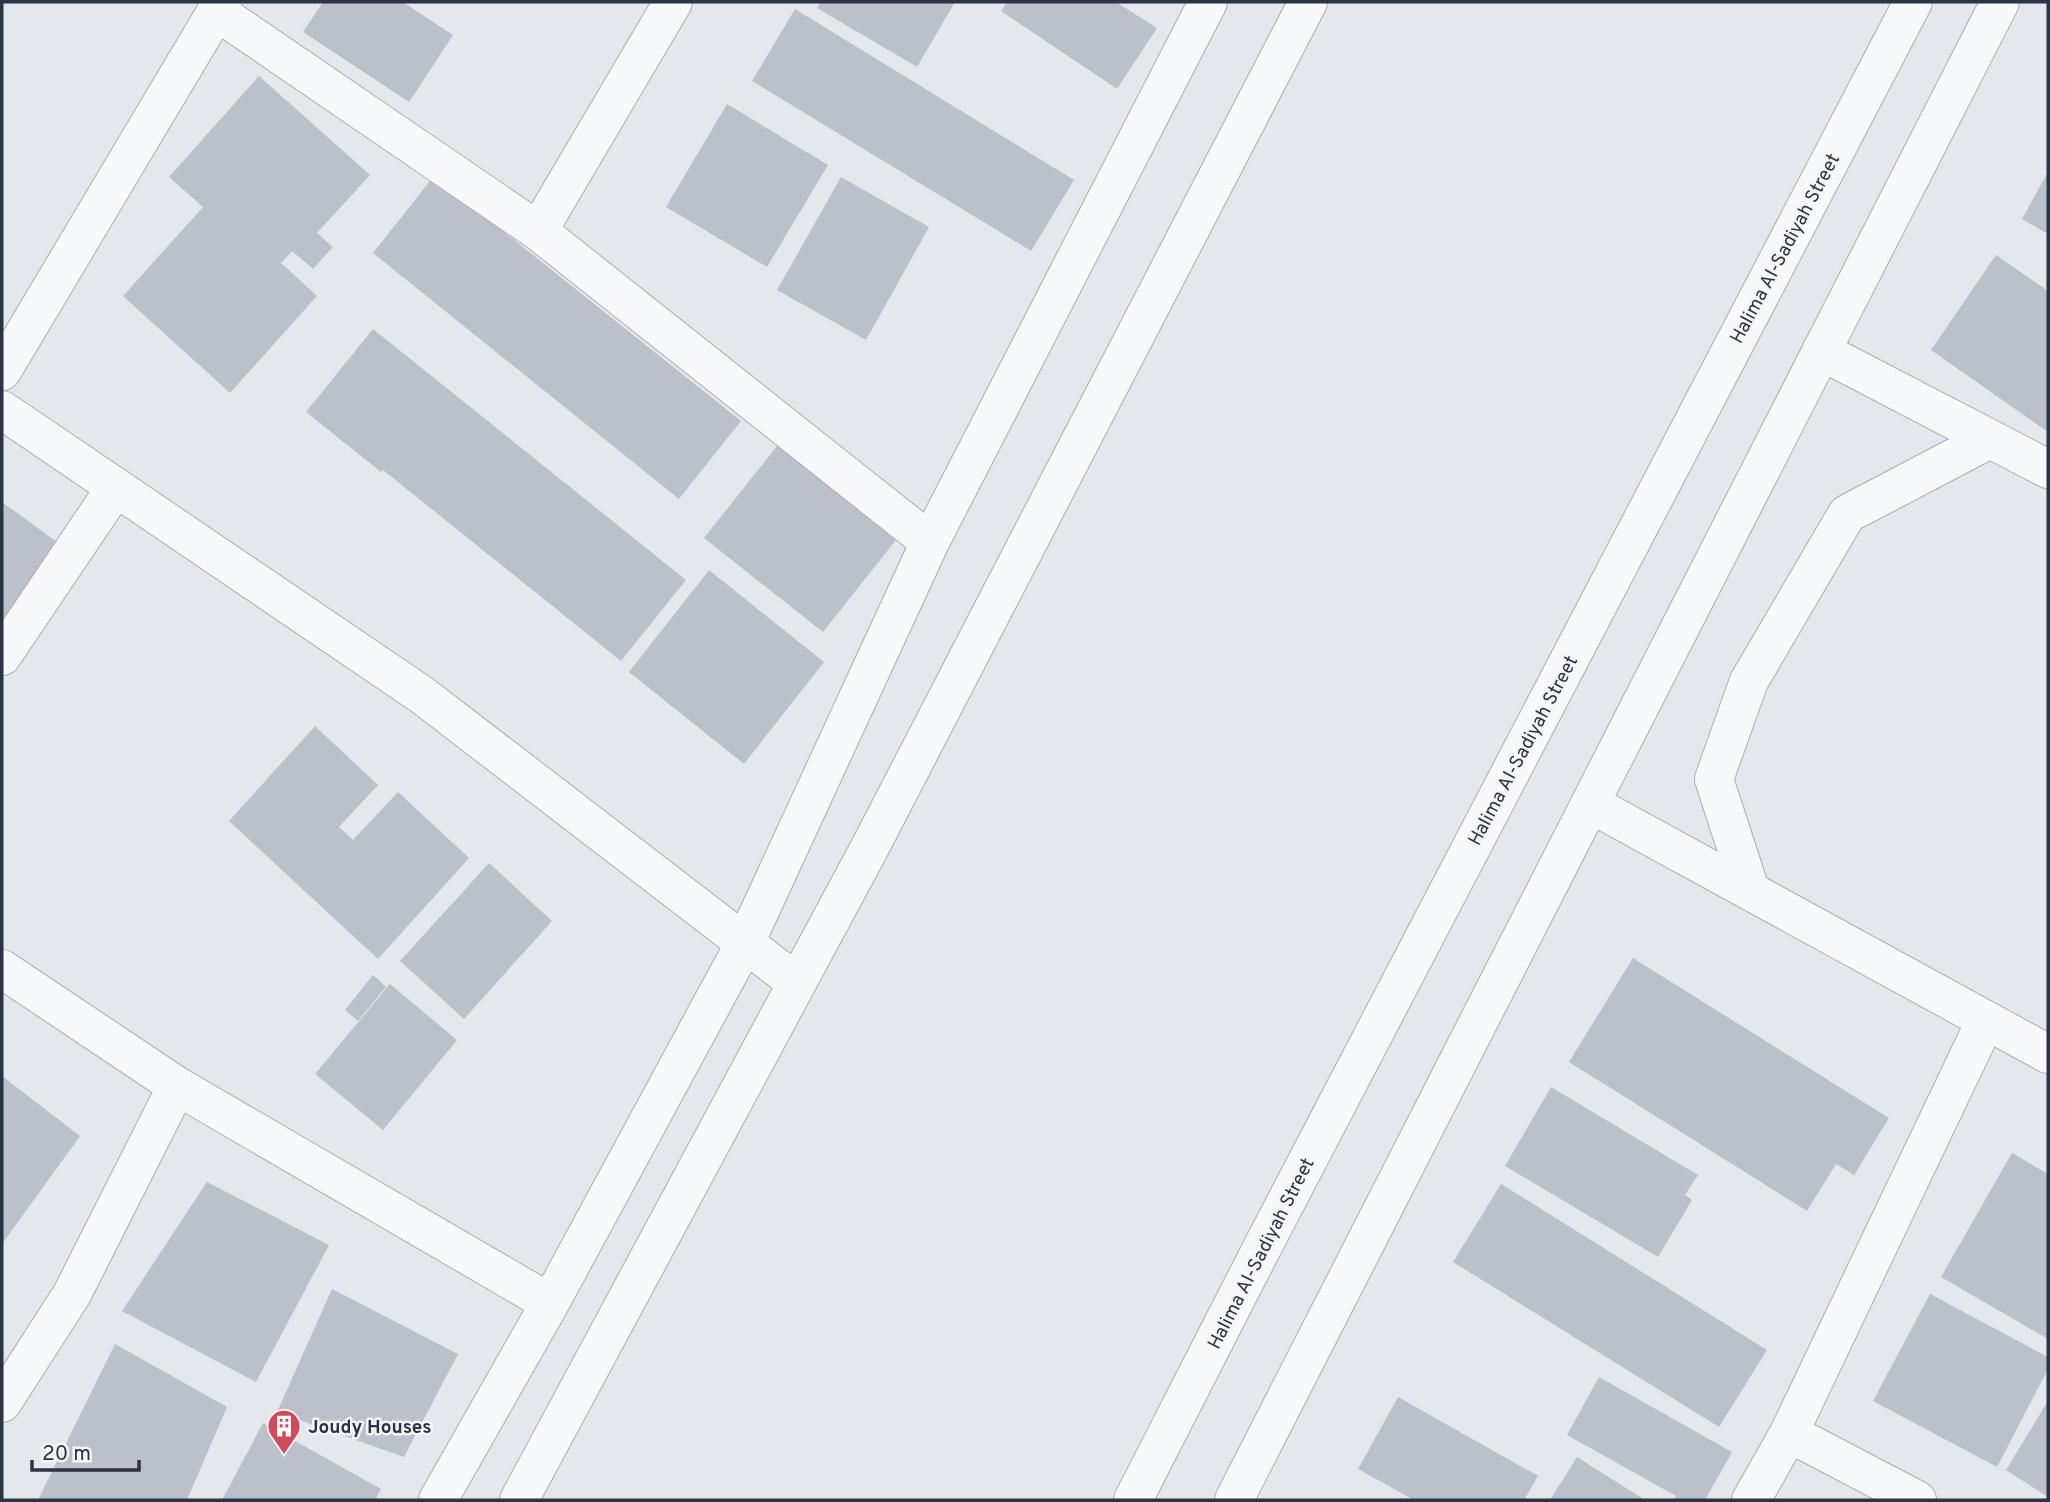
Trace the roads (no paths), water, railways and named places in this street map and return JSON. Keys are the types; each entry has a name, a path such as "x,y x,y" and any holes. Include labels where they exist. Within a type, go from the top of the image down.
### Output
{"street":[{"path":"538,231 673,2"},
{"path":"438,1500 550,1303 745,943 930,542 1208,2"},
{"path":"519,1500 875,837 1308,2"},
{"name":"Halima Al-Sadiyah Street","path":"1133,1500 1913,2"},
{"path":"1234,1500 2000,2"},
{"path":"2,371 219,6 538,231 930,542"},
{"path":"1821,351 2048,469"},
{"path":"2,410 422,695 797,983"},
{"path":"1750,890 1714,779 1749,681 1847,514 1990,439"},
{"path":"2,656 116,487"},
{"path":"1591,803 2048,1054"},
{"path":"2,969 177,1086 550,1303"},
{"path":"1751,1500 1789,1433 1986,1020"},
{"path":"2,1404 72,1294 177,1086"},
{"path":"1789,1433 1917,1500"}],"place":[{"name":"Joudy Houses","path":"284,1456"}]}
